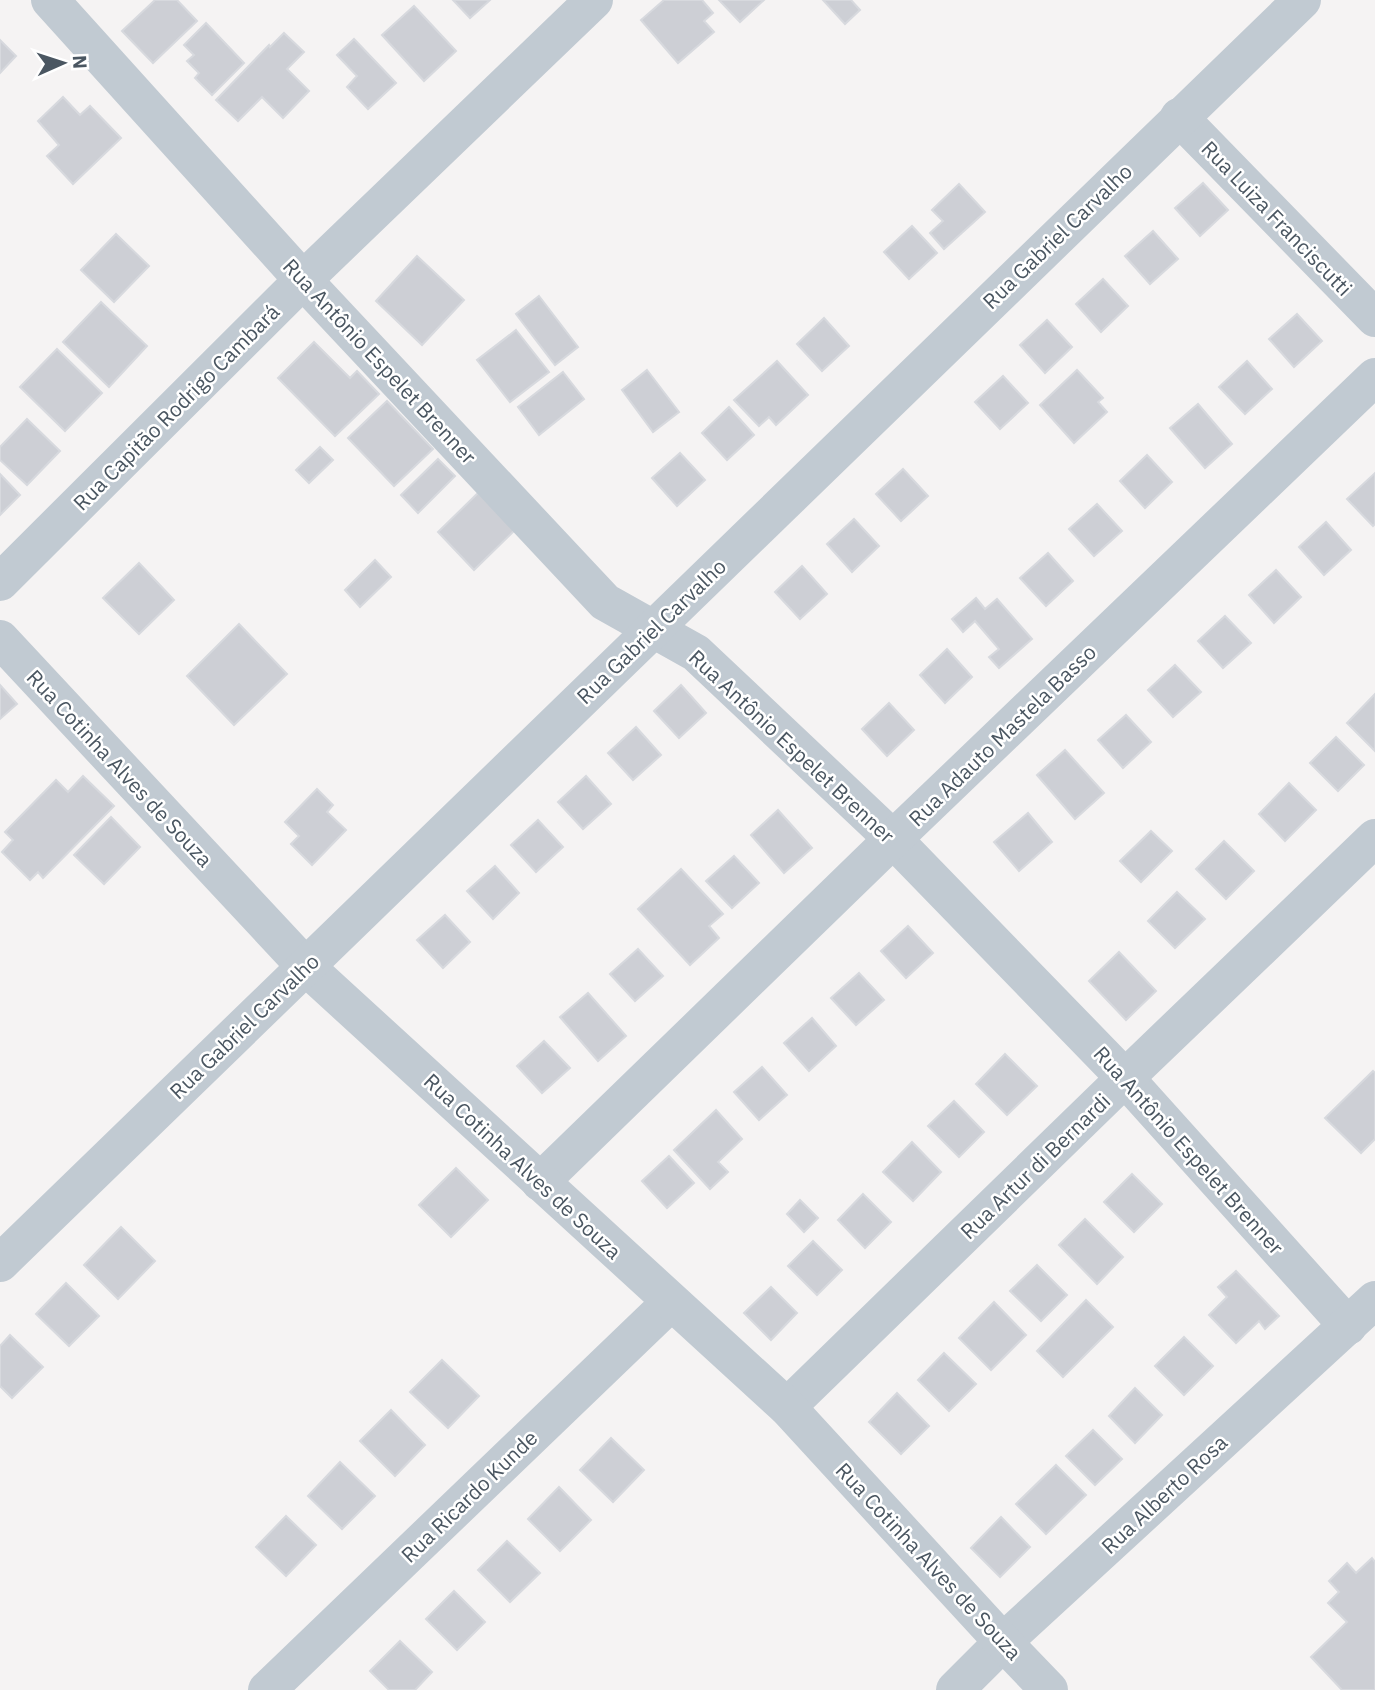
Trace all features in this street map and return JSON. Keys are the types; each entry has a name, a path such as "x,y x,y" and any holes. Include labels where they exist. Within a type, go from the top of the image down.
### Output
{"street":[{"name":"Rua Antônio Espelet Brenner","path":"50,0 303,280 605,602 696,653 893,839 1125,1078 1362,1313"},
{"name":"Rua Capitão Rodrigo Cambará","path":"0,582 303,280 594,0"},
{"name":"Rua Gabriel Carvalho","path":"0,1263 1302,0"},
{"name":"Rua Luiza Franciscutti","path":"1180,117 1375,318"},
{"name":"Rua Adauto Mastela Basso","path":"540,1182 1375,377"},
{"name":"Rua Cotinha Alves de Souza","path":"0,639 305,966 787,1407 1049,1690"},
{"name":"Rua Artur di Bernardi","path":"787,1407 1375,838"},
{"name":"Rua Ricardo Kunde","path":"267,1690 671,1302"},
{"name":"Rua Alberto Rosa","path":"955,1690 1003,1642 1362,1313"}],"building":[{"path":"155,0 177,0 197,21 153,63 122,31"},
{"path":"453,0 490,0 470,18"},
{"path":"664,0 702,0 713,13 704,21 714,32 678,63 641,20"},
{"path":"719,0 764,0 740,22"},
{"path":"823,0 851,0 860,10 845,24"},
{"path":"414,6 456,51 424,81 382,35"},
{"path":"206,23 244,63 212,95 195,78 199,73 187,61 194,55 184,45"},
{"path":"284,33 304,52 287,69 309,91 283,118 262,97 238,121 216,100"},
{"path":"354,39 396,83 368,109 347,87 357,76 337,55"},
{"path":"0,40 16,56 0,73"},
{"path":"63,97 80,115 90,106 121,138 73,184 47,156 59,145 38,121"},
{"path":"1203,183 1228,210 1200,236 1175,208"},
{"path":"959,184 985,212 944,249 930,233 943,221 932,210"},
{"path":"912,226 937,253 909,279 884,252"},
{"path":"1153,231 1178,259 1150,284 1125,256"},
{"path":"116,234 149,266 114,302 81,270"},
{"path":"417,256 464,300 422,345 376,301"},
{"path":"1103,279 1128,306 1101,332 1076,304"},
{"path":"539,296 578,347 555,365 516,314"},
{"path":"101,302 147,346 109,387 63,342"},
{"path":"1297,314 1322,341 1294,367 1269,339"},
{"path":"824,318 849,346 822,371 797,344"},
{"path":"1047,320 1072,347 1045,373 1020,345"},
{"path":"516,330 549,372 510,402 477,360"},
{"path":"314,342 350,378 357,371 379,394 335,436 278,378"},
{"path":"57,349 102,393 65,431 20,387"},
{"path":"777,361 808,395 776,425 769,417 759,426 734,400"},
{"path":"1247,361 1272,389 1245,414 1219,387"},
{"path":"647,370 679,412 653,432 622,390"},
{"path":"1077,370 1103,398 1098,402 1107,412 1074,443 1040,405"},
{"path":"563,372 584,399 539,435 518,407"},
{"path":"1003,376 1028,403 1000,429 975,402"},
{"path":"387,401 433,449 394,486 348,438"},
{"path":"1198,404 1232,444 1205,468 1170,428"},
{"path":"729,407 754,435 727,460 702,433"},
{"path":"27,419 60,451 27,485 0,460 0,447"},
{"path":"320,447 333,460 309,483 296,470"},
{"path":"680,453 705,480 677,506 652,478"},
{"path":"1147,455 1172,482 1145,508 1120,481"},
{"path":"438,459 455,476 418,513 401,495"},
{"path":"903,469 928,496 901,521 876,494"},
{"path":"1375,473 1375,524 1373,526 1347,499"},
{"path":"0,474 20,495 0,515"},
{"path":"478,493 515,530 474,570 438,532"},
{"path":"1097,504 1122,531 1094,556 1069,529"},
{"path":"854,519 879,546 852,572 827,544"},
{"path":"1326,522 1351,550 1324,575 1299,547"},
{"path":"1048,553 1073,581 1046,606 1020,578"},
{"path":"375,560 391,577 360,607 345,590"},
{"path":"139,563 174,600 139,634 103,598"},
{"path":"802,566 827,594 800,619 775,592"},
{"path":"1276,570 1301,597 1274,623 1249,595"},
{"path":"976,598 985,609 997,599 1032,639 999,668 989,657 999,649 975,621 963,632 952,619"},
{"path":"1225,616 1251,643 1223,668 1198,641"},
{"path":"239,624 287,674 234,725 187,676"},
{"path":"947,649 972,677 945,703 920,675"},
{"path":"1175,665 1201,692 1173,717 1148,690"},
{"path":"0,685 17,704 0,719"},
{"path":"681,685 706,713 679,738 654,711"},
{"path":"1375,694 1375,751 1347,723"},
{"path":"889,703 914,730 887,756 862,729"},
{"path":"1126,715 1151,742 1123,768 1098,740"},
{"path":"636,727 661,755 633,780 608,753"},
{"path":"1336,737 1364,765 1338,791 1310,763"},
{"path":"1065,750 1104,793 1075,819 1037,775"},
{"path":"83,776 114,806 43,878 38,872 30,880 2,852 13,840 5,832 56,780 68,792"},
{"path":"586,776 611,804 583,829 558,802"},
{"path":"1289,783 1316,810 1285,841 1259,814"},
{"path":"317,789 333,805 327,812 346,830 312,865 291,844 299,836 285,822"},
{"path":"778,810 812,848 784,873 751,835"},
{"path":"1028,813 1052,842 1019,871 994,842"},
{"path":"111,817 140,847 104,884 74,855"},
{"path":"538,820 563,847 536,872 511,845"},
{"path":"1151,831 1172,851 1141,882 1120,861"},
{"path":"1224,841 1254,871 1226,899 1196,869"},
{"path":"734,856 759,883 732,908 706,881"},
{"path":"495,866 519,893 493,919 467,891"},
{"path":"681,869 723,914 709,926 719,938 690,965 638,909"},
{"path":"1177,892 1205,919 1175,948 1148,921"},
{"path":"445,915 470,942 443,968 417,940"},
{"path":"908,926 933,953 906,978 881,951"},
{"path":"638,949 663,976 635,1001 610,974"},
{"path":"1119,952 1156,991 1126,1020 1089,981"},
{"path":"859,973 884,1000 856,1025 831,998"},
{"path":"588,993 626,1036 598,1061 560,1017"},
{"path":"812,1018 836,1046 809,1071 784,1043"},
{"path":"544,1041 570,1068 542,1093 517,1066"},
{"path":"1005,1054 1037,1086 1007,1115 976,1084"},
{"path":"762,1067 787,1095 759,1120 734,1092"},
{"path":"1373,1071 1375,1139 1361,1153 1325,1118"},
{"path":"954,1101 984,1132 959,1157 928,1126"},
{"path":"716,1110 742,1139 718,1162 728,1172 710,1189 674,1150"},
{"path":"912,1142 941,1172 913,1201 883,1172"},
{"path":"669,1156 694,1183 667,1208 642,1181"},
{"path":"456,1168 488,1200 451,1237 419,1205"},
{"path":"1132,1174 1162,1204 1134,1232 1104,1202"},
{"path":"863,1194 891,1222 865,1248 838,1220"},
{"path":"800,1200 818,1218 804,1232 787,1214"},
{"path":"1085,1219 1123,1257 1097,1284 1059,1245"},
{"path":"121,1227 155,1261 118,1299 84,1265"},
{"path":"813,1241 842,1270 817,1295 788,1266"},
{"path":"1037,1265 1067,1295 1041,1321 1010,1291"},
{"path":"1236,1271 1279,1316 1265,1329 1259,1321 1236,1343 1209,1315 1227,1297 1218,1287"},
{"path":"66,1283 99,1316 69,1346 36,1314"},
{"path":"771,1287 797,1313 771,1340 744,1313"},
{"path":"1086,1300 1113,1327 1063,1377 1037,1351"},
{"path":"994,1302 1026,1335 991,1370 959,1338"},
{"path":"10,1335 43,1367 12,1398 0,1386 0,1346"},
{"path":"1184,1337 1213,1366 1184,1395 1155,1366"},
{"path":"944,1353 976,1384 949,1411 918,1380"},
{"path":"442,1360 479,1396 448,1428 410,1392"},
{"path":"1135,1388 1162,1415 1135,1443 1109,1416"},
{"path":"897,1393 929,1426 901,1454 869,1422"},
{"path":"391,1410 425,1445 395,1476 360,1441"},
{"path":"1093,1430 1122,1459 1095,1485 1066,1456"},
{"path":"611,1438 644,1470 613,1502 580,1470"},
{"path":"340,1462 375,1496 342,1529 308,1496"},
{"path":"1056,1465 1086,1495 1046,1534 1016,1504"},
{"path":"559,1487 591,1520 560,1551 528,1519"},
{"path":"286,1516 316,1545 286,1576 256,1547"},
{"path":"1001,1517 1030,1547 1000,1577 971,1548"},
{"path":"507,1541 540,1573 510,1602 478,1570"},
{"path":"1372,1558 1375,1562 1375,1690 1342,1690 1311,1657 1347,1622 1328,1603 1339,1592 1329,1581 1347,1563 1356,1573"},
{"path":"454,1591 485,1622 457,1650 426,1619"},
{"path":"400,1641 432,1672 415,1690 389,1690 370,1671"}]}
